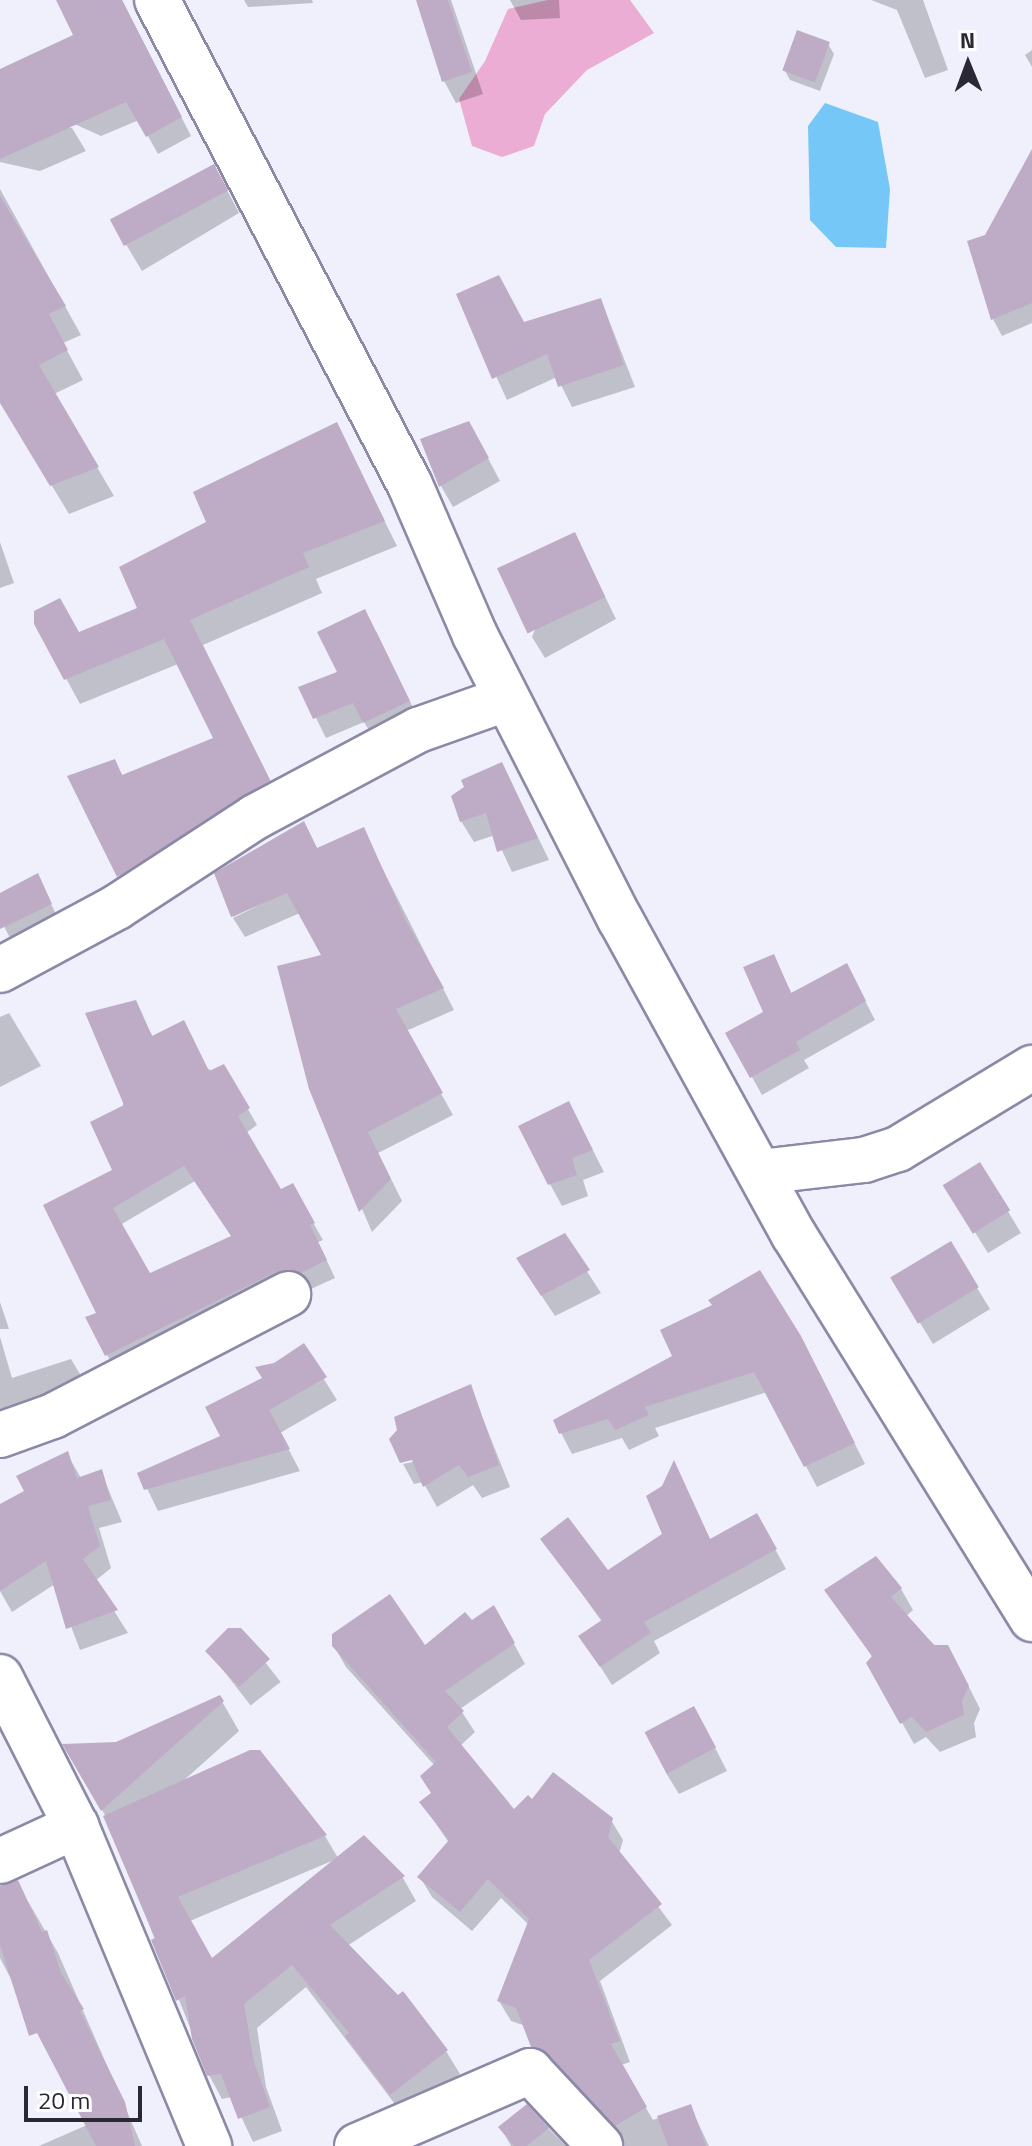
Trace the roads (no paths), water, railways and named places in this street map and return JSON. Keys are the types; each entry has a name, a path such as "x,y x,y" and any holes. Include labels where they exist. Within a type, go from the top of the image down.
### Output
{"street":[{"path":"169,4 410,485 506,699 760,1172 1032,1619"},
{"path":"0,970 117,907 269,810 418,730 506,699"},
{"path":"760,1172 864,1160 898,1149 1032,1068"},
{"path":"0,1435 53,1416 288,1294"},
{"path":"0,1677 76,1826 209,2146"},
{"path":"0,1861 76,1826"},
{"path":"357,2146 530,2071 600,2146"}],"water":[{"path":"825,103 878,122 890,189 886,248 836,247 810,220 808,126"}]}
